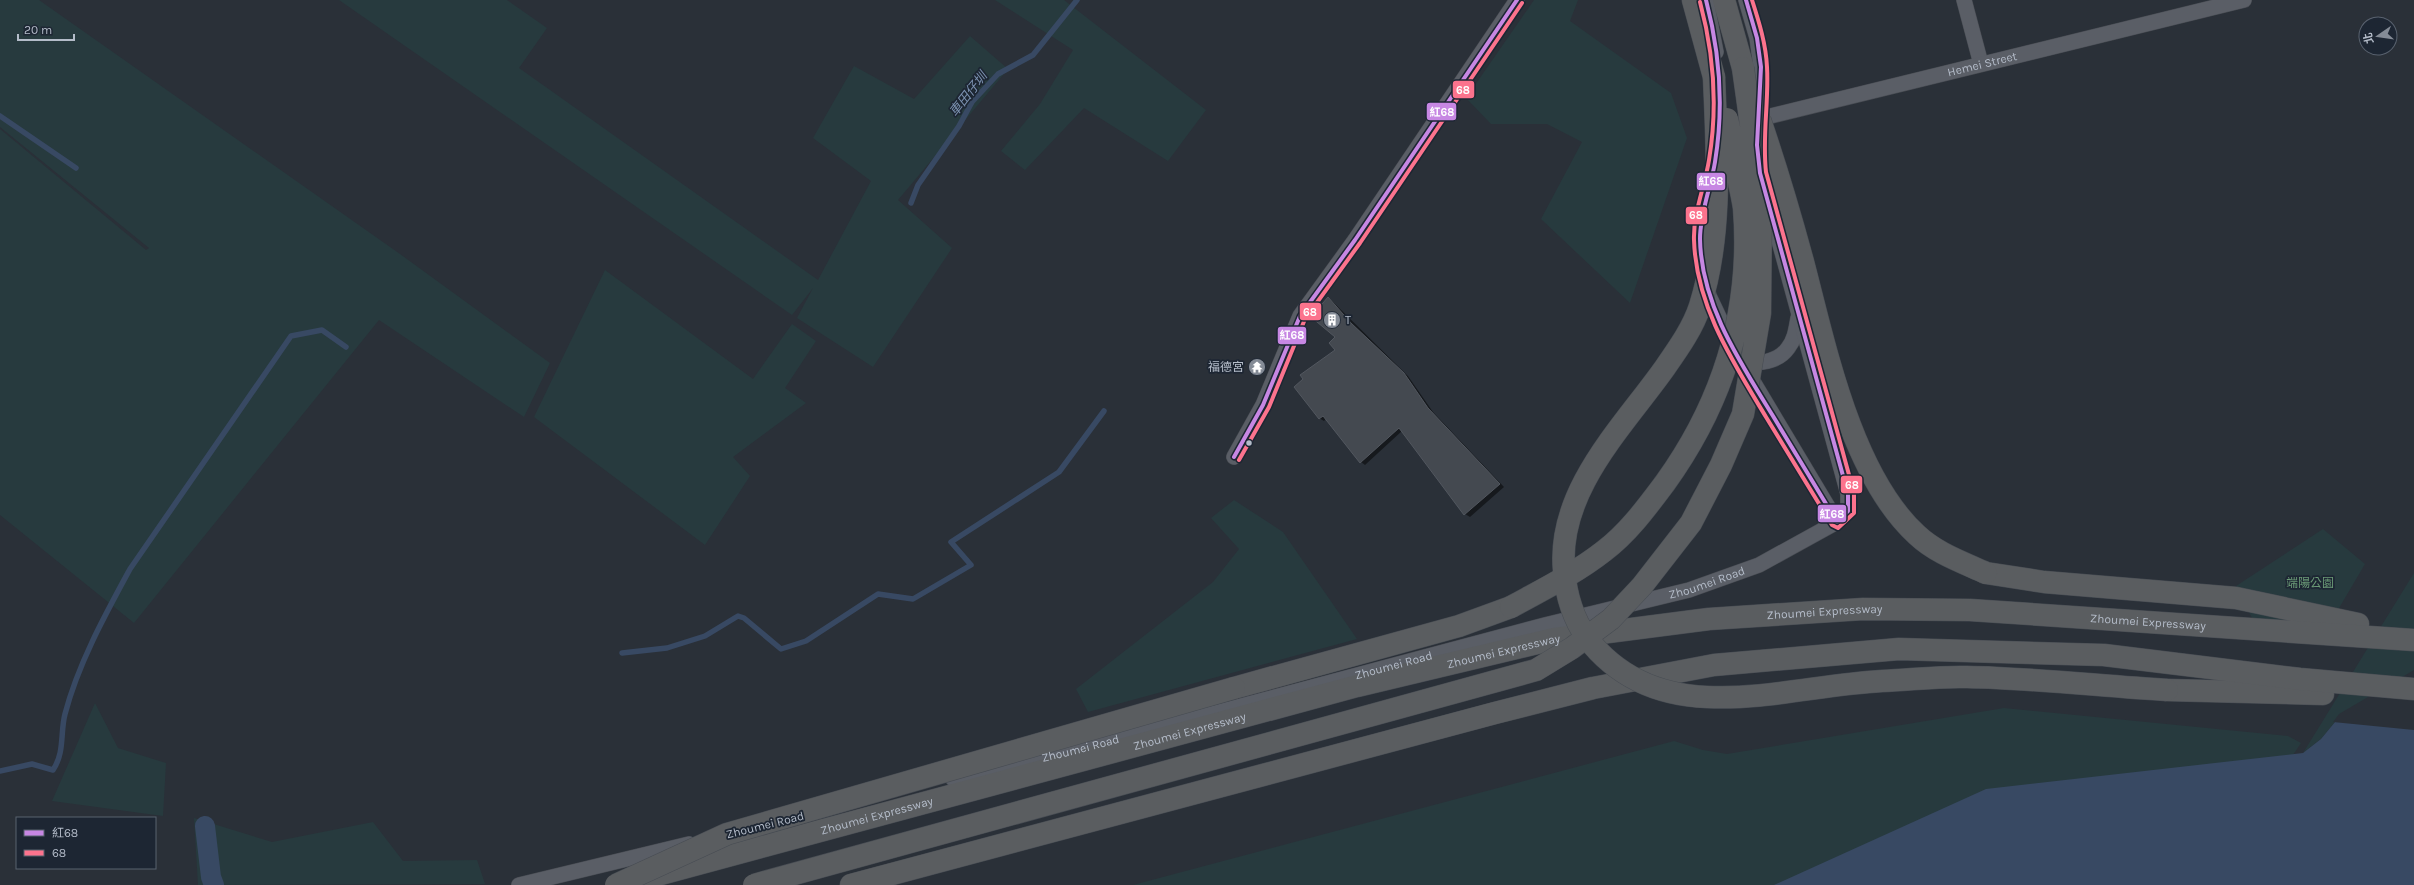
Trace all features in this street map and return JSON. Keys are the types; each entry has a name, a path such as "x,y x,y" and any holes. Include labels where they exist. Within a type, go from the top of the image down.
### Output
{"highway":[{"path":"616,885 727,834 1131,716 1459,626 1511,606 1553,583 1604,551 1646,510 1677,466 1705,418 1726,370 1738,321 1744,264 1744,207 1728,123 1693,0"},
{"path":"1724,0 1743,68 1784,188 1830,364 1855,436 1871,473 1894,510 1917,536 1947,555 1986,573 2044,582 2236,598 2414,638"},
{"path":"754,885 1536,670 1572,648 1611,619 1642,586 1691,523 1721,465 1742,414 1760,313 1762,254 1762,197 1743,68"},
{"path":"1714,77 1718,168 1715,215 1711,265 1699,309 1680,346 1611,440 1583,483 1569,519 1562,554 1566,594 1578,626 1596,649 1622,673 1658,690 1707,697 1750,696 1857,682 1966,677 2167,690 2414,696"},
{"name":"Zhoumei Expressway","path":"620,885 1357,686 1554,639 1709,619 1871,609 1970,610 2414,638"},
{"path":"851,885 1592,688 1714,665 1899,649 2104,655 2300,679 2414,689"}],"street":[{"path":"1234,458 1263,405 1300,316 1355,240 1517,0"},
{"path":"1706,0 1721,89 1720,129 1700,237 1702,267 1709,296 1736,353 1837,522"},
{"name":"Zhoumei Road","path":"519,885 1076,750 1456,648 1689,590 1759,564 1837,522 1848,511 1848,494 1760,173 1757,145 1757,120 1761,66 1757,38 1746,0"},
{"path":"1964,0 1981,64"},
{"name":"Hemei Street","path":"1720,129 2244,0"},
{"name":"Zhoumei Road","path":"1736,353 1748,361 1763,362 1778,358 1788,348 1795,335 1798,316"}],"green space":[{"path":"0,0 39,0 400,254 550,363 524,417 379,320 134,623 0,515 0,129 146,250 149,248 0,127"},
{"path":"339,0 507,0 547,28 519,68 818,280 871,181 813,138 854,66 914,99 970,36 1008,69 898,200 952,248 873,367 797,318 813,288 792,315"},
{"path":"995,0 1064,0 1206,110 1168,161 1084,108 1025,170 1001,151 1040,104 1073,50"},
{"path":"1534,0 1578,0 1570,21 1671,93 1687,138 1630,303 1541,219 1582,142 1547,124 1491,124 1466,98"},
{"path":"605,270 753,379 792,324 816,341 785,388 806,403 733,457 750,476 705,545 534,417"},
{"path":"1234,500 1283,532 1357,639 1088,712 1076,689 1213,582 1239,549 1211,518"},
{"name":"端陽公園","path":"2323,529 2365,564 2335,615 2261,636 2236,586"},
{"path":"2414,573 2414,672 2340,716 2321,739 2303,753"},
{"path":"95,703 118,748 166,763 163,816 52,801"},
{"path":"2004,708 2288,736 2301,743 2287,764 1862,885 1133,885 1674,741 1703,750 1727,754"},
{"path":"194,818 272,842 373,822 403,861 477,860 485,884 198,885"}],"water":[{"path":"2414,672 2414,885 1774,885 1986,789 2303,753 2321,739 2340,716"}],"pier":[{"path":"2414,670 2414,730 2333,722 2339,714"}],"building":[{"path":"1328,297 1351,323 1404,373 1428,408 1500,484 1464,515 1399,428 1360,463 1323,416 1319,419 1294,387 1303,379 1300,375 1335,350 1329,343 1335,337 1311,317"}],"waterway":[{"name":"車田仔圳","path":"911,203 918,185 959,126 972,102 998,74 1033,55 1077,0"},
{"path":"0,116 76,168"},
{"path":"0,771 32,764 53,770 57,763 61,749 65,714 70,695 102,622 130,569 291,336 322,330 346,347"},
{"path":"622,653 667,648 705,636 738,616 744,618 781,649 806,641 878,594 913,599 971,565 951,542 1059,472 1104,411"},
{"path":"205,826 211,877 214,885"}],"transit line":[{"name":"紅68","path":"1234,457 1263,405 1300,316 1355,240 1517,0"},
{"name":"紅68","path":"1706,0 1715,40 1720,101 1718,141 1715,162 1700,229 1702,263 1707,286 1724,332 1748,375 1837,522 1848,511 1848,494 1760,173 1757,145 1761,67 1757,38 1746,0"},
{"name":"68","path":"1700,2 1709,41 1714,100 1712,140 1709,160 1697,210 1694,230 1696,264 1701,288 1718,333 1729,354 1832,525 1838,528 1854,513 1854,493 1766,172 1766,58 1762,33 1752,0"},
{"name":"68","path":"1239,460 1269,407 1305,319 1360,243 1522,3"}],"place":[{"name":"T","path":"1332,320"},
{"name":"福德宮","path":"1257,367"}]}
